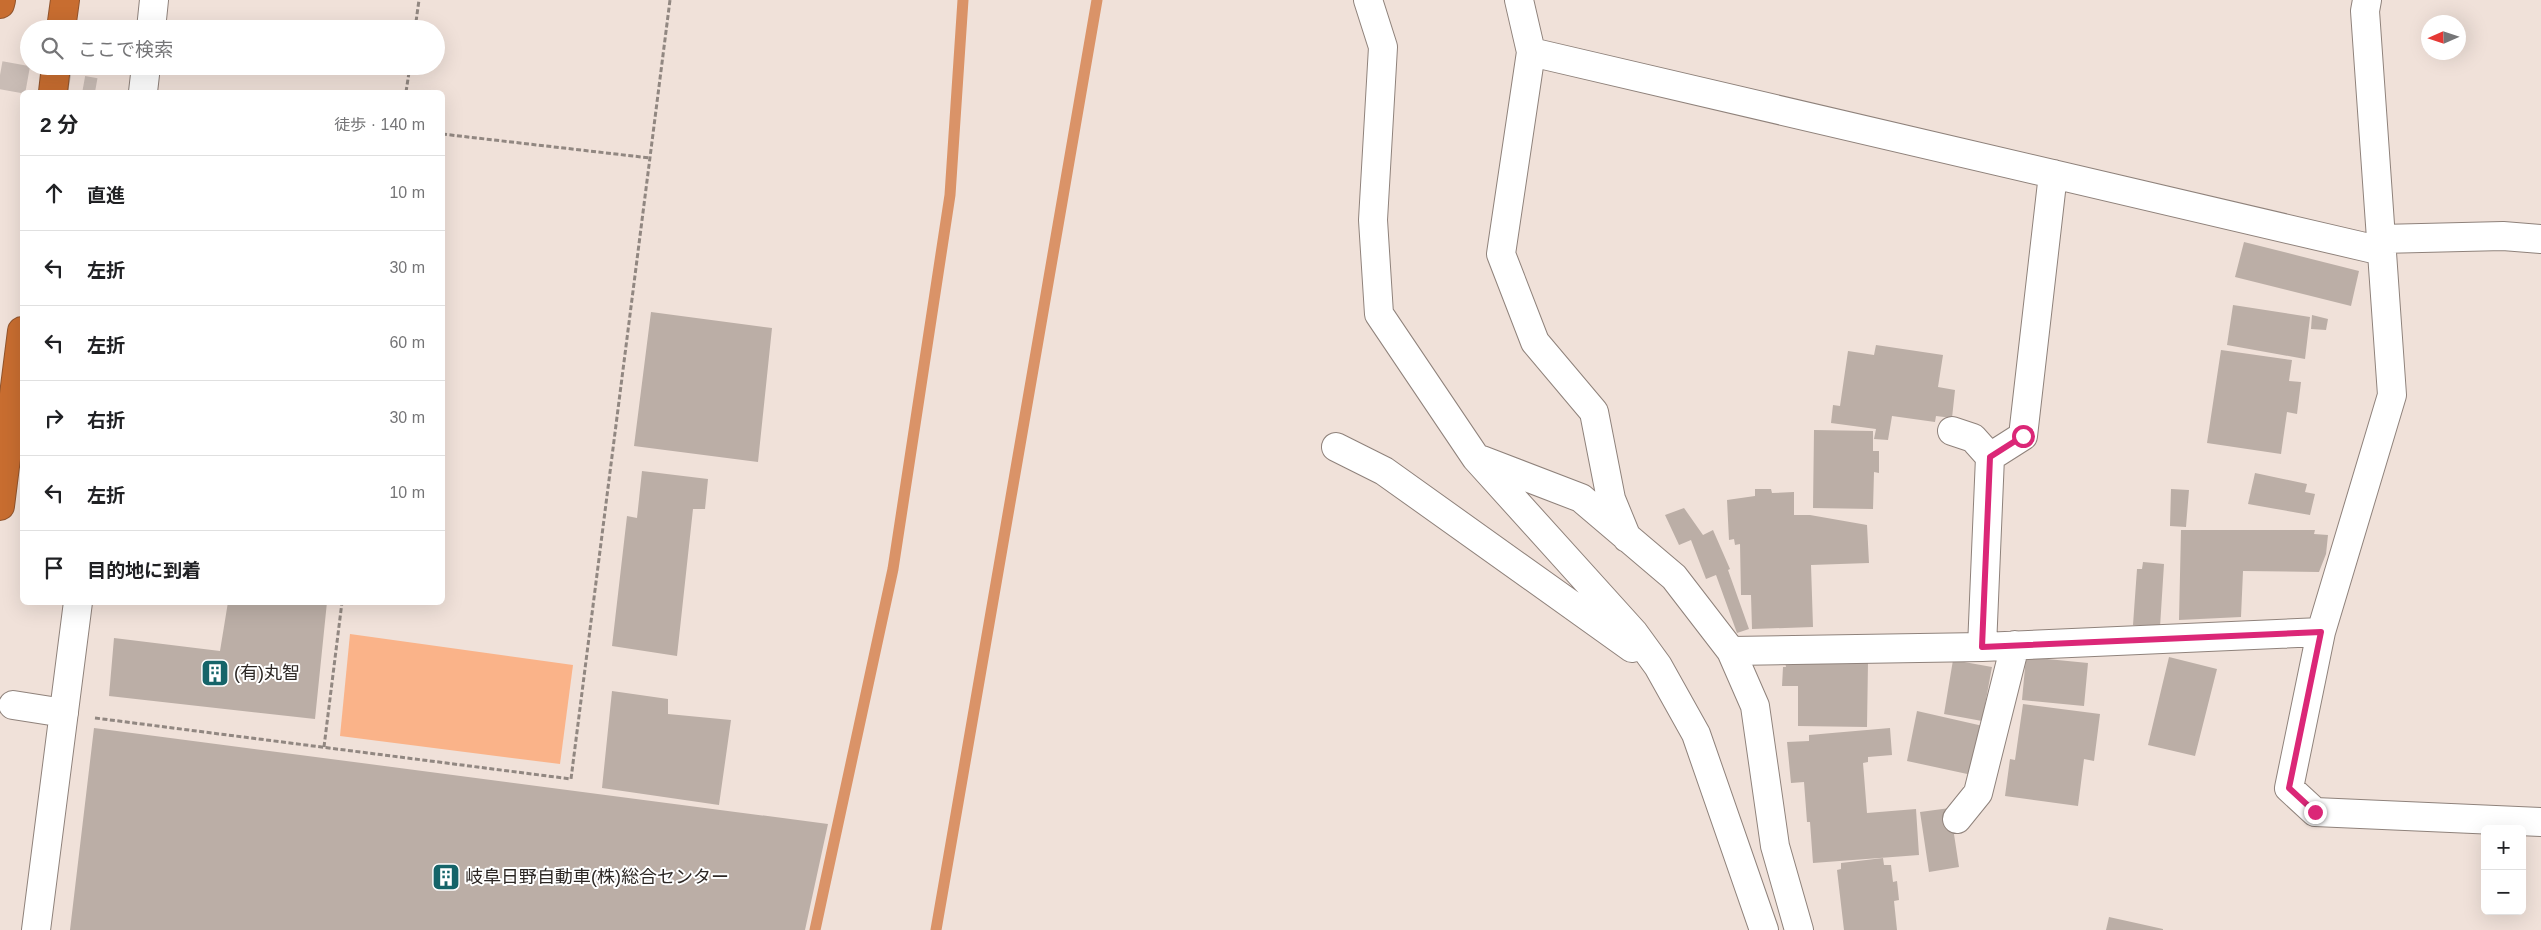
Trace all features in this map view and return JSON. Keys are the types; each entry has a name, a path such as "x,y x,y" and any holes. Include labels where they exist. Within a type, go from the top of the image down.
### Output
{"highway":[{"path":"62,20 65,0"},
{"path":"53,90 55,75"},
{"path":"0,506 20,347"}],"street":[{"path":"152,20 154,0"},
{"path":"1368,0 1383,47 1373,220 1379,314 1476,458 1634,633 1658,666 1696,734 1764,930"},
{"path":"1519,0 1531,52 1502,254 1535,342 1594,412 1611,499 1627,538"},
{"path":"2367,0 2365,11 2392,395 2321,632 2289,788 2315,812 2541,822"},
{"path":"1531,52 2053,174 2381,245 2503,236 2541,239"},
{"path":"143,90 145,75"},
{"path":"1990,457 2023,436 2053,174"},
{"path":"1952,431 1973,438 1990,457 1982,647"},
{"path":"1336,447 1384,471 1658,666"},
{"path":"1476,458 1580,498 1674,577 1732,651 1755,706 1775,846 1799,930"},
{"path":"36,930 78,605"},
{"path":"1732,651 2015,646 2321,632"},
{"path":"1958,819 1978,793 2015,646"},
{"path":"13,704 64,714"}],"path":[{"path":"416,20 419,0"},
{"path":"64,714 571,779 670,0"},
{"path":"406,90 409,75"},
{"path":"445,134 650,158"},
{"path":"324,747 342,605"}],"shaded area":[{"path":"350,634 573,665 560,764 340,736"}],"building":[{"path":"2244,242 2359,271 2351,306 2235,277"},
{"path":"2233,305 2310,317 2305,359 2227,345"},
{"path":"651,312 772,328 758,462 634,446"},
{"path":"2312,315 2328,319 2326,330 2311,329"},
{"path":"1876,345 1943,355 1938,387 1955,390 1952,418 1936,416 1935,422 1892,416 1888,440 1874,439 1876,429 1831,423 1833,405 1840,406 1848,351 1874,355"},
{"path":"2221,350 2292,360 2289,381 2301,382 2297,414 2287,412 2281,454 2207,443"},
{"path":"1814,430 1873,431 1873,451 1879,451 1879,473 1874,472 1873,509 1813,508"},
{"path":"642,471 708,479 705,509 693,509 677,656 612,646 627,516 637,518"},
{"path":"2255,473 2307,484 2305,492 2315,494 2310,515 2248,504"},
{"path":"1755,489 1771,489 1772,493 1794,492 1794,515 1810,515 1867,525 1869,563 1811,565 1813,627 1752,629 1751,595 1741,595 1740,544 1735,545 1734,539 1729,540 1727,500 1755,496"},
{"path":"2171,489 2189,490 2186,527 2170,526"},
{"path":"1684,508 1703,535 1713,530 1730,569 1728,570 1749,629 1737,633 1716,575 1706,579 1691,540 1679,545 1665,515"},
{"path":"2181,530 2315,530 2314,534 2328,535 2326,554 2319,572 2243,571 2241,617 2179,620"},
{"path":"2143,562 2164,564 2160,627 2133,625 2137,569 2142,569"},
{"name":"(有)丸智","path":"228,605 327,605 315,719 109,696 114,638 220,651"},
{"path":"2026,657 2088,663 2084,706 2022,700"},
{"path":"2169,657 2217,669 2195,756 2148,745"},
{"path":"1953,660 1992,667 1982,721 1944,714"},
{"path":"1785,661 1868,662 1867,727 1798,726 1798,686 1782,686 1783,667 1786,667"},
{"path":"612,691 668,699 668,714 731,720 719,805 602,788"},
{"path":"2023,704 2100,714 2094,761 2084,759 2078,806 2005,796 2010,759 2015,760"},
{"path":"1917,711 1983,726 1972,775 1907,761"},
{"name":"岐阜日野自動車(株)総合センター","path":"94,728 828,824 805,930 70,930"},
{"path":"1890,728 1892,755 1868,757 1868,762 1863,763 1867,813 1916,809 1919,855 1813,863 1810,822 1807,822 1804,782 1791,783 1787,742 1809,741 1809,735"},
{"path":"1950,808 1959,867 1929,872 1920,812"},
{"path":"1883,858 1884,865 1891,865 1893,882 1897,881 1899,900 1894,901 1897,930 1844,930 1837,870 1841,869 1841,863"},
{"path":"2109,917 2163,929 2163,930 2106,930"}],"waterway":[{"path":"815,930 893,569 950,195 963,0"},
{"path":"936,930 1097,0"}],"tunnel":[{"path":"0,75 84,90"}],"place":[{"name":"(有)丸智","path":"215,673"},
{"name":"岐阜日野自動車(株)総合センター","path":"446,877"}],"route":[{"path":"2023,436 1990,457 1982,647 2321,632 2289,788 2315,812"}]}
